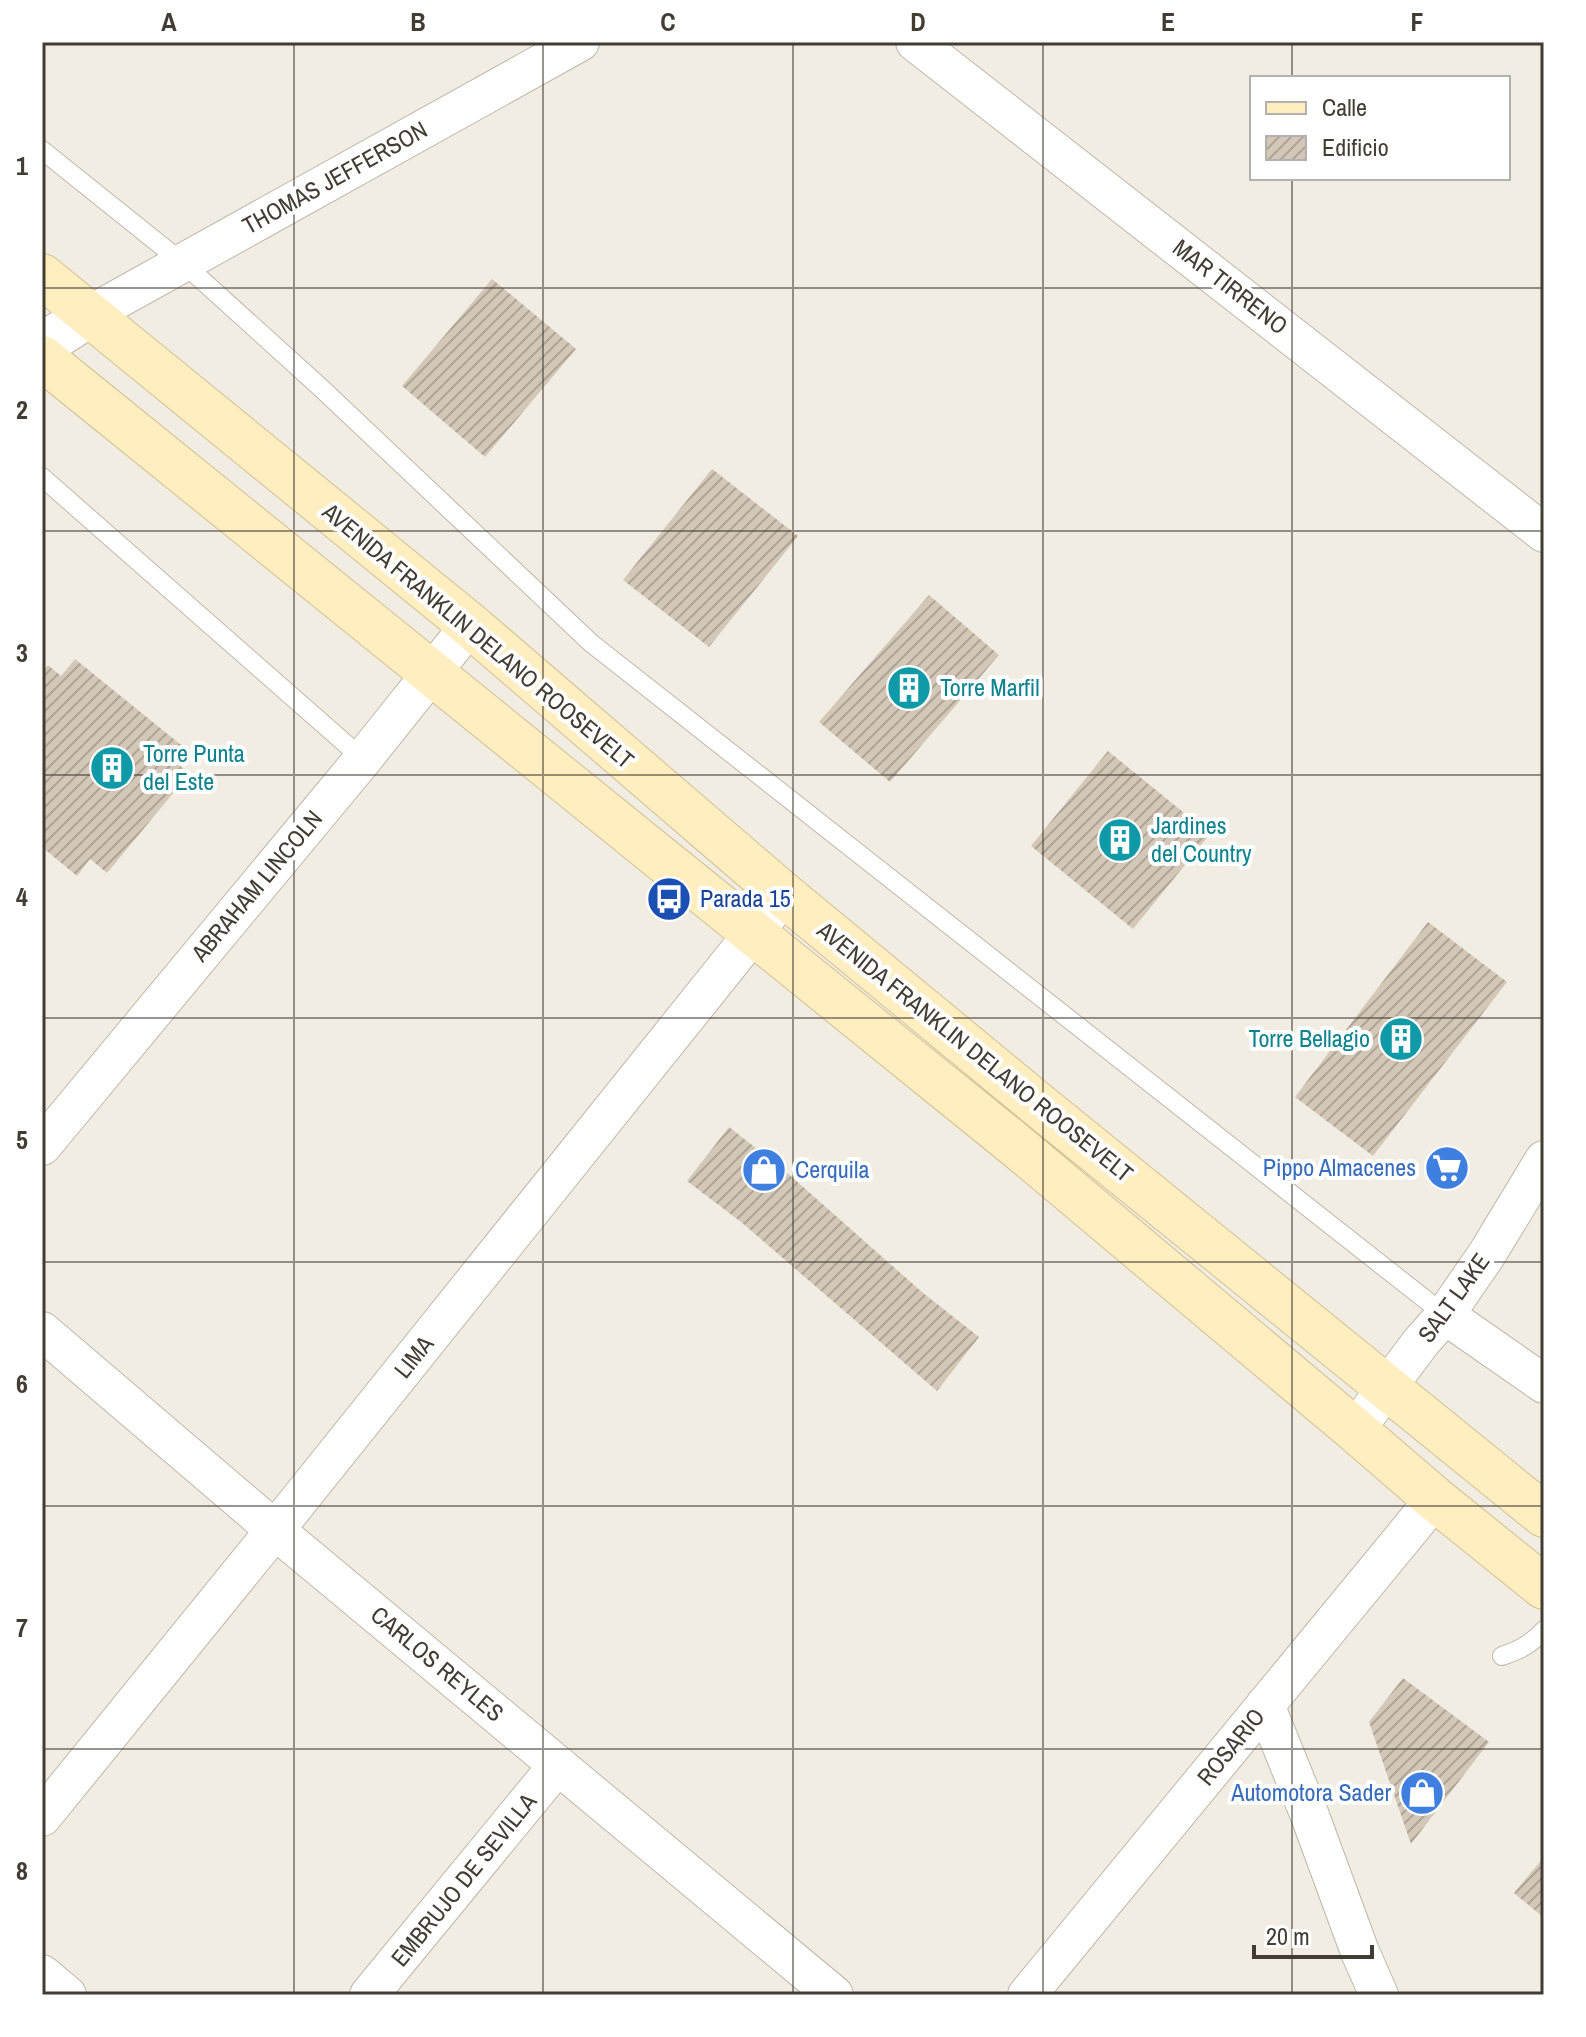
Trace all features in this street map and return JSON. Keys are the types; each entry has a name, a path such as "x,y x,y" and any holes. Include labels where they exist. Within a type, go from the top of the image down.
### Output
{"main road":[{"name":"AVENIDA FRANKLIN DELANO ROOSEVELT","path":"42,276 470,625 784,895 1053,1117 1544,1515"},
{"name":"AVENIDA FRANKLIN DELANO ROOSEVELT","path":"42,358 1018,1147 1435,1499 1544,1587"}],"street":[{"name":"THOMAS JEFFERSON","path":"91,314 580,42"},
{"name":"MAR TIRRENO","path":"915,42 1544,533"},
{"path":"42,345 91,314"},
{"name":"ABRAHAM LINCOLN","path":"42,1146 470,625"},
{"name":"LIMA","path":"42,1817 784,895"},
{"name":"SALT LAKE","path":"1355,1430 1445,1315 1487,1254 1544,1160"},
{"path":"1445,1315 1544,1384"},
{"name":"CARLOS REYLES","path":"42,1331 275,1530 834,1995"},
{"name":"ROSARIO","path":"1027,1995 1435,1499"},
{"path":"1265,1705 1379,1995"},
{"name":"EMBRUJO DE SEVILLA","path":"369,1995 558,1765"},
{"path":"42,1974 67,1995"}],"lane":[{"path":"42,150 183,263 320,387 591,643 1445,1315"},
{"path":"42,477 363,759"},
{"path":"1502,1656 1522,1649 1544,1630"}],"building":[{"path":"492,279 576,349 485,457 402,386"},
{"path":"712,469 798,536 709,647 623,580"},
{"name":"Torre Marfil","path":"929,595 999,655 890,782 819,722"},
{"name":"Torre Punta del Este","path":"75,659 186,749 176,762 189,774 107,873 90,859 77,876 42,847 42,673 48,665 61,676"},
{"name":"Jardines del Country","path":"1108,751 1210,834 1133,929 1031,846"},
{"name":"Torre Bellagio","path":"1428,922 1507,982 1373,1156 1295,1097"},
{"path":"729,1127 979,1337 937,1391 741,1222 687,1181"},
{"name":"Automotora Sader","path":"1403,1678 1489,1742 1411,1844 1369,1722"},
{"path":"1544,1857 1544,1918 1514,1893"}],"place":[{"name":"Torre Marfil","path":"909,688"},
{"name":"Torre Punta del Este","path":"112,768"},
{"name":"Jardines del Country","path":"1120,840"},
{"name":"Parada 15","path":"669,899"},
{"name":"Torre Bellagio","path":"1401,1039"},
{"name":"Pippo Almacenes","path":"1447,1168"},
{"name":"Cerquila","path":"764,1170"},
{"name":"Automotora Sader","path":"1422,1793"}]}
